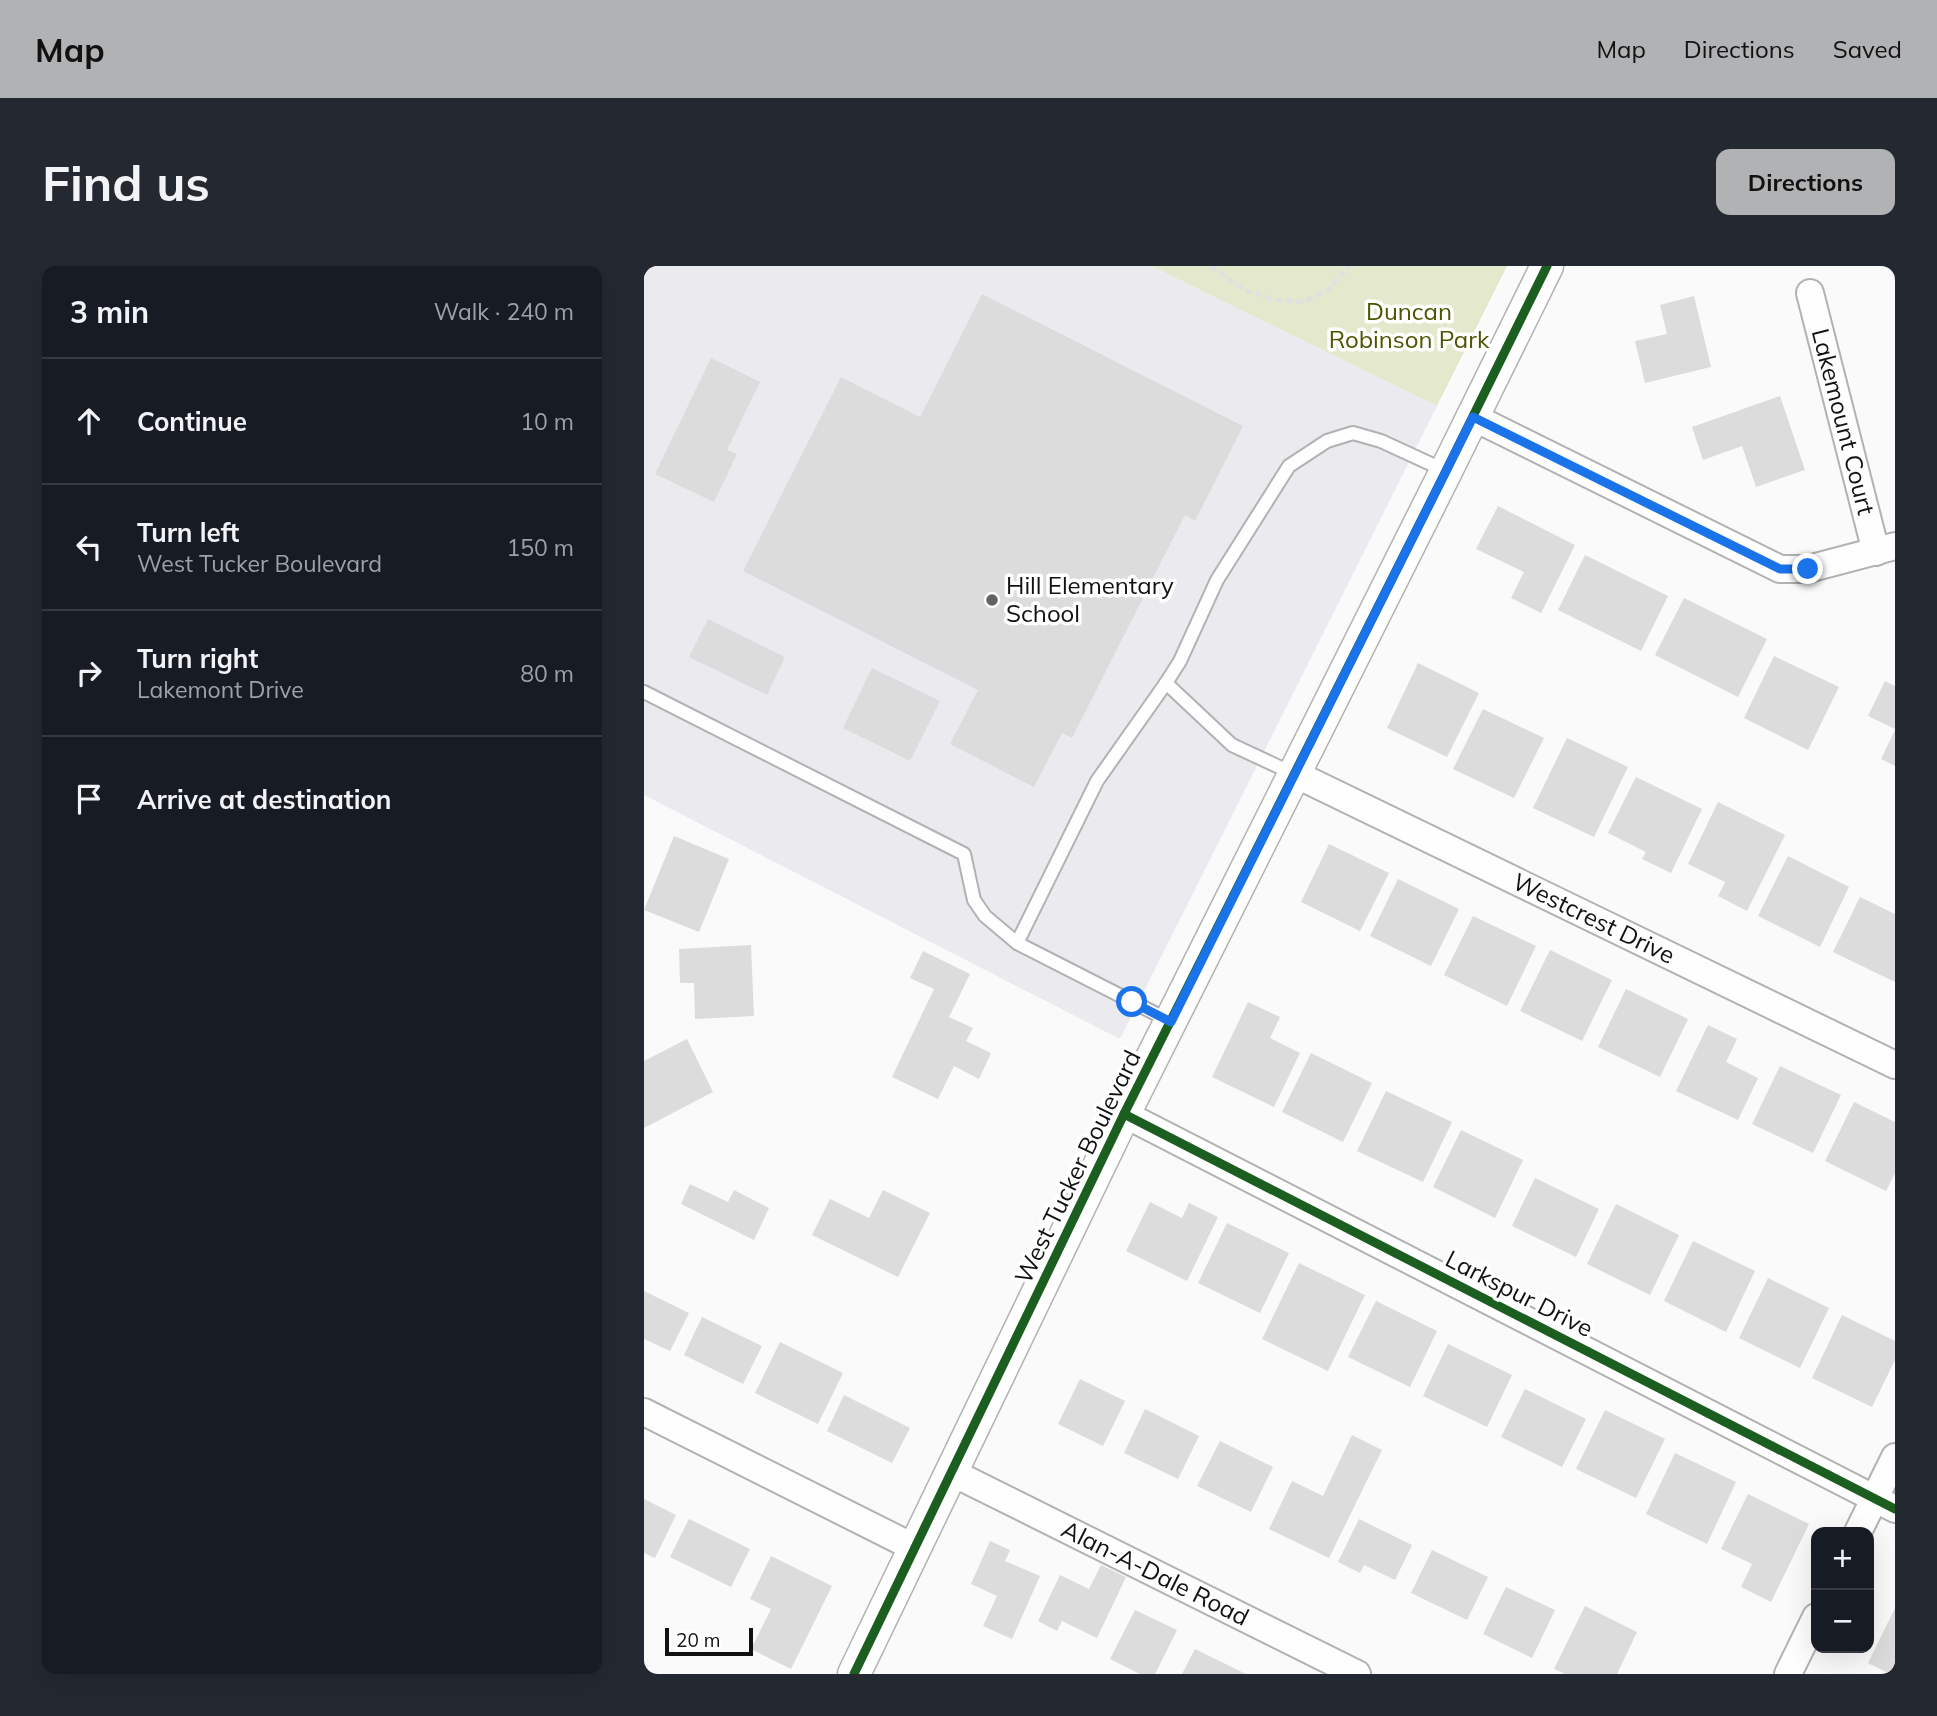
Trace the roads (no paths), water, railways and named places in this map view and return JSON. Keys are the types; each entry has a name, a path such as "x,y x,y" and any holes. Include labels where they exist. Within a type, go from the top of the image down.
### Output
{"street":[{"name":"West Tucker Boulevard","path":"854,1674 1124,1114 1547,266"},
{"name":"Lakemount Court","path":"1810,293 1885,549"},
{"path":"1473,417 1780,569 1808,569 1885,549"},
{"name":"Westcrest Drive","path":"1295,774 1895,1065"},
{"name":"Larkspur Drive","path":"1124,1114 1885,1504"},
{"path":"644,1412 915,1548"},
{"path":"1863,1527 1885,1504 1895,1457"},
{"name":"Alan-A-Dale Road","path":"951,1472 1357,1674"},
{"path":"1788,1674 1811,1626"}],"lane":[{"path":"1017,943 1097,781 1180,661 1217,580 1289,466 1327,441 1353,433 1381,441 1446,471"},
{"path":"1166,683 1232,745 1295,774"},
{"path":"644,692 964,854 974,900 985,916 1017,943 1171,1022"}],"place":[{"name":"Hill Elementary School","path":"992,600"}],"park label":[{"name":"Duncan Robinson Park","path":"1409,326"}]}
